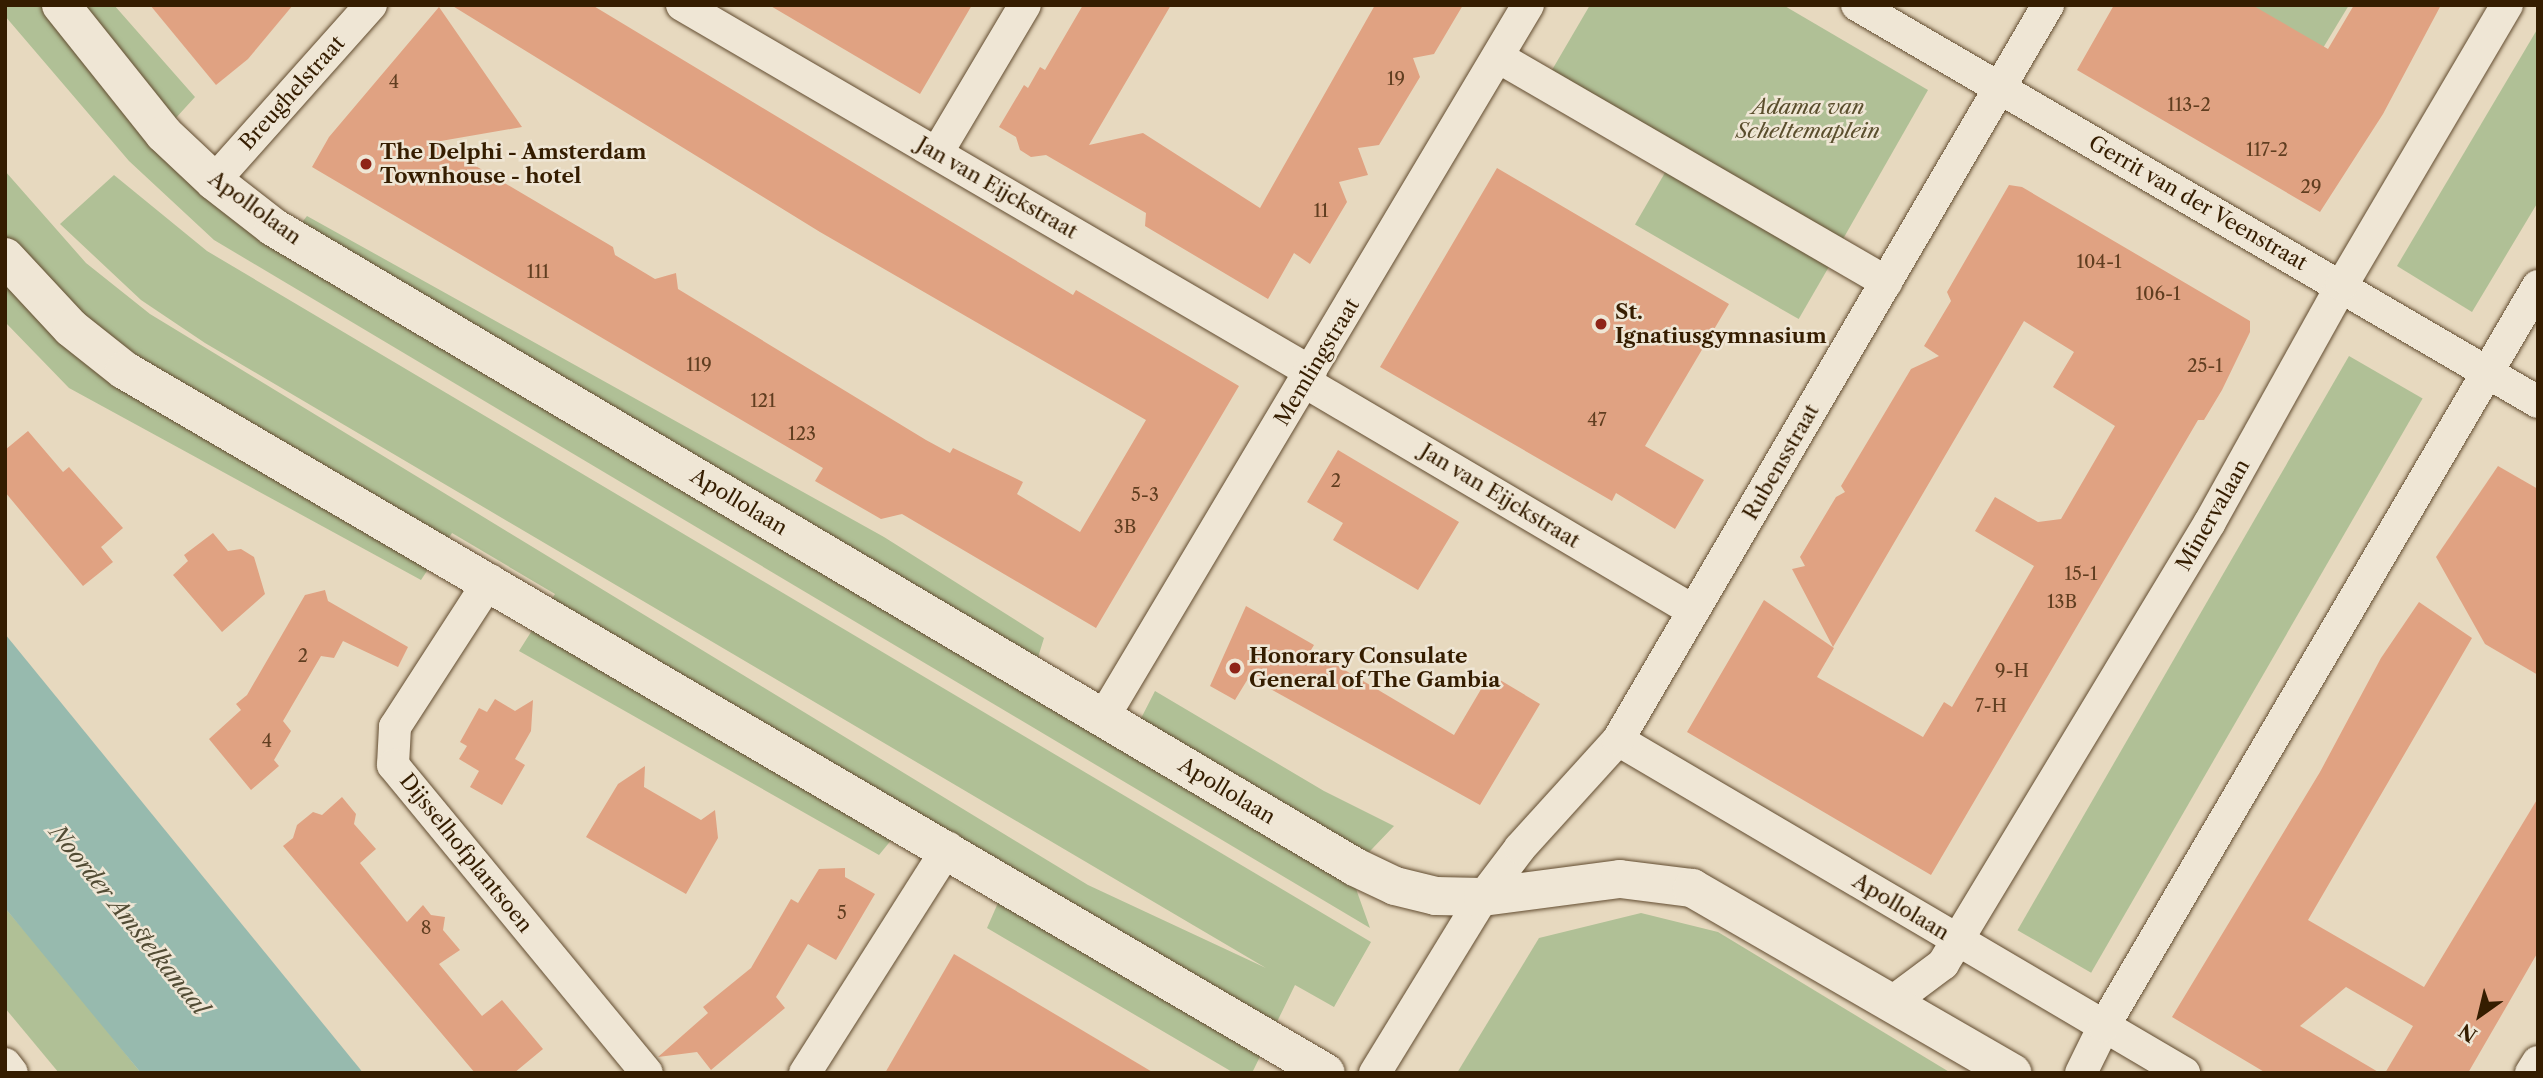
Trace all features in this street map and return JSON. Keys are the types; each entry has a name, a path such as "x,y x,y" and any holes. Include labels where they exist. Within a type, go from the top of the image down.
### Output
{"street":[{"name":"Apollolaan","path":"61,5 164,134 214,181 273,227 1103,718 1395,886 1436,896 1483,897 1620,879 1692,888 2012,1073"},
{"name":"Breughelstraat","path":"214,181 371,5"},
{"name":"Jan van Eijckstraat","path":"682,5 937,153 1694,611"},
{"path":"937,153 1025,5"},
{"name":"Memlingstraat","path":"1103,718 1528,5"},
{"name":"Gerrit van der Veenstraat","path":"1857,5 1999,90 2342,285 2538,402"},
{"name":"Rubensstraat","path":"1483,897 1520,848 1618,740 2048,5"},
{"name":"Minervalaan","path":"1892,1002 1943,964 1958,941 2210,522 2342,285 2507,5"},
{"path":"1498,57 1886,282"},
{"path":"5,257 71,328 124,370 490,580 1326,1073"},
{"path":"2081,1073 2104,1026 2538,286"},
{"name":"Dijsselhofplantsoen","path":"490,580 395,727 393,765 646,1073"},
{"name":"Apollolaan","path":"1618,740 2184,1073"},
{"path":"805,1073 948,848"},
{"path":"1376,1073 1483,897"},
{"path":"2531,1073 2538,1062"},
{"path":"5,1064 12,1073"}],"green space":[{"path":"5,5 114,5 195,97 154,142 288,240 307,216 884,537 1044,638 1031,680 1132,736 1155,691 1324,791 1394,826 1350,872 1370,928 214,240 129,161 5,16"},
{"name":"Adama van Scheltemaplein","path":"1590,5 1783,5 1928,90 1843,239 1552,70"},
{"path":"2216,5 2349,5 2294,96"},
{"path":"2538,28 2538,202 2472,312 2397,266"},
{"path":"1670,164 1834,258 1799,319 1635,225"},
{"path":"5,171 86,263 150,314 1088,885 1266,968 205,343 141,300 60,224 114,175 207,251 1371,942 1334,1007 1295,985 1252,1073 1234,1073 987,928 1012,871 915,811 879,855 519,651 555,594 452,533 421,580 69,388 5,322"},
{"path":"2349,356 2423,398 2091,973 2018,930"},
{"path":"5,908 141,1073 59,1073 5,1008"},
{"path":"1641,913 1718,932 1951,1073 1457,1073 1539,938"}],"water":[{"name":"Noorder Amstelkanaal","path":"5,634 363,1073 141,1073 5,908"}],"building":[{"path":"150,5 293,5 248,59 216,85"},
{"path":"451,5 592,5 1073,295 1076,290 1239,386 1096,628 902,514 881,519 815,481 823,468 312,167 329,137 439,7 522,127 435,142 613,247 615,255 655,279 676,273 678,289 926,440 950,453 953,448 1023,482 1017,494 1080,532 1146,420 820,232"},
{"path":"769,5 972,5 920,94"},
{"path":"1083,5 1171,5 1089,145 1143,133 1260,208 1375,5 1463,5 1434,54 1413,58 1420,77 1379,145 1358,148 1368,175 1339,182 1347,202 1310,264 1294,253 1268,299 1145,226 1146,213 1046,155 1031,157 1020,150 1016,137 999,127 1024,85 1028,88 1040,67 1045,70"},
{"path":"2114,5 2252,5 2328,49 2354,5 2441,5 2383,114 2320,212 2077,70"},
{"path":"1497,168 1729,304 1645,446 1704,480 1675,529 1616,493 1612,501 1380,367"},
{"path":"2009,185 2022,187 2250,321 2250,332 2222,390 2204,420 2198,420 1931,875 1687,732 1764,600 1834,648 1817,677 1923,737 1944,702 1952,707 2034,566 1975,531 1995,497 2038,522 2061,519 2115,426 2053,387 2074,352 2024,321 1833,647 1792,569 1805,566 1800,557 1836,497 1845,492 1841,486 1911,369 1939,356 1924,346 1951,301 1947,292"},
{"path":"28,431 63,472 69,467 123,528 101,547 113,562 83,586 5,492 5,450"},
{"path":"1338,450 1459,522 1418,590 1333,540 1343,523 1307,502"},
{"path":"2498,466 2538,489 2538,675 2485,644 2436,557"},
{"path":"213,533 228,551 241,549 254,557 265,594 222,632 173,575 188,561 184,555"},
{"path":"325,590 328,601 408,647 398,667 343,641 334,658 321,656 283,721 291,731 274,760 279,766 251,790 209,739 241,710 236,704 247,695 305,595"},
{"path":"2419,602 2472,638 2308,920 2424,987 2538,798 2538,952 2468,1073 2385,1073 2413,1026 2346,987 2300,1026 2380,1073 2266,1073 2172,1017 2320,772 2381,658"},
{"path":"1246,606 1314,645 1311,650 1454,735 1490,674 1540,704 1480,805 1249,677 1235,700 1210,686"},
{"path":"495,699 515,711 533,700 531,731 515,759 525,765 502,805 470,787 479,771 459,759 467,746 460,742 479,708 487,712"},
{"path":"645,766 644,787 701,820 715,810 718,838 686,894 586,837 618,784"},
{"path":"342,797 356,814 354,824 376,849 360,863 407,922 423,905 431,915 445,917 443,930 460,950 439,964 482,1016 502,1000 543,1049 514,1073 475,1073 283,846 293,838 297,825 313,812 322,815"},
{"path":"845,868 845,877 875,894 836,960 808,944 776,997 785,1008 711,1070 697,1052 658,1057 708,1013 703,1007 751,968 791,899 798,903 819,869"},
{"path":"954,954 1154,1073 885,1073"}],"place":[{"name":"The Delphi - Amsterdam Townhouse - hotel","path":"366,164"},
{"name":"St. Ignatiusgymnasium","path":"1601,324"},
{"name":"Honorary Consulate General of The Gambia","path":"1235,668"}]}
